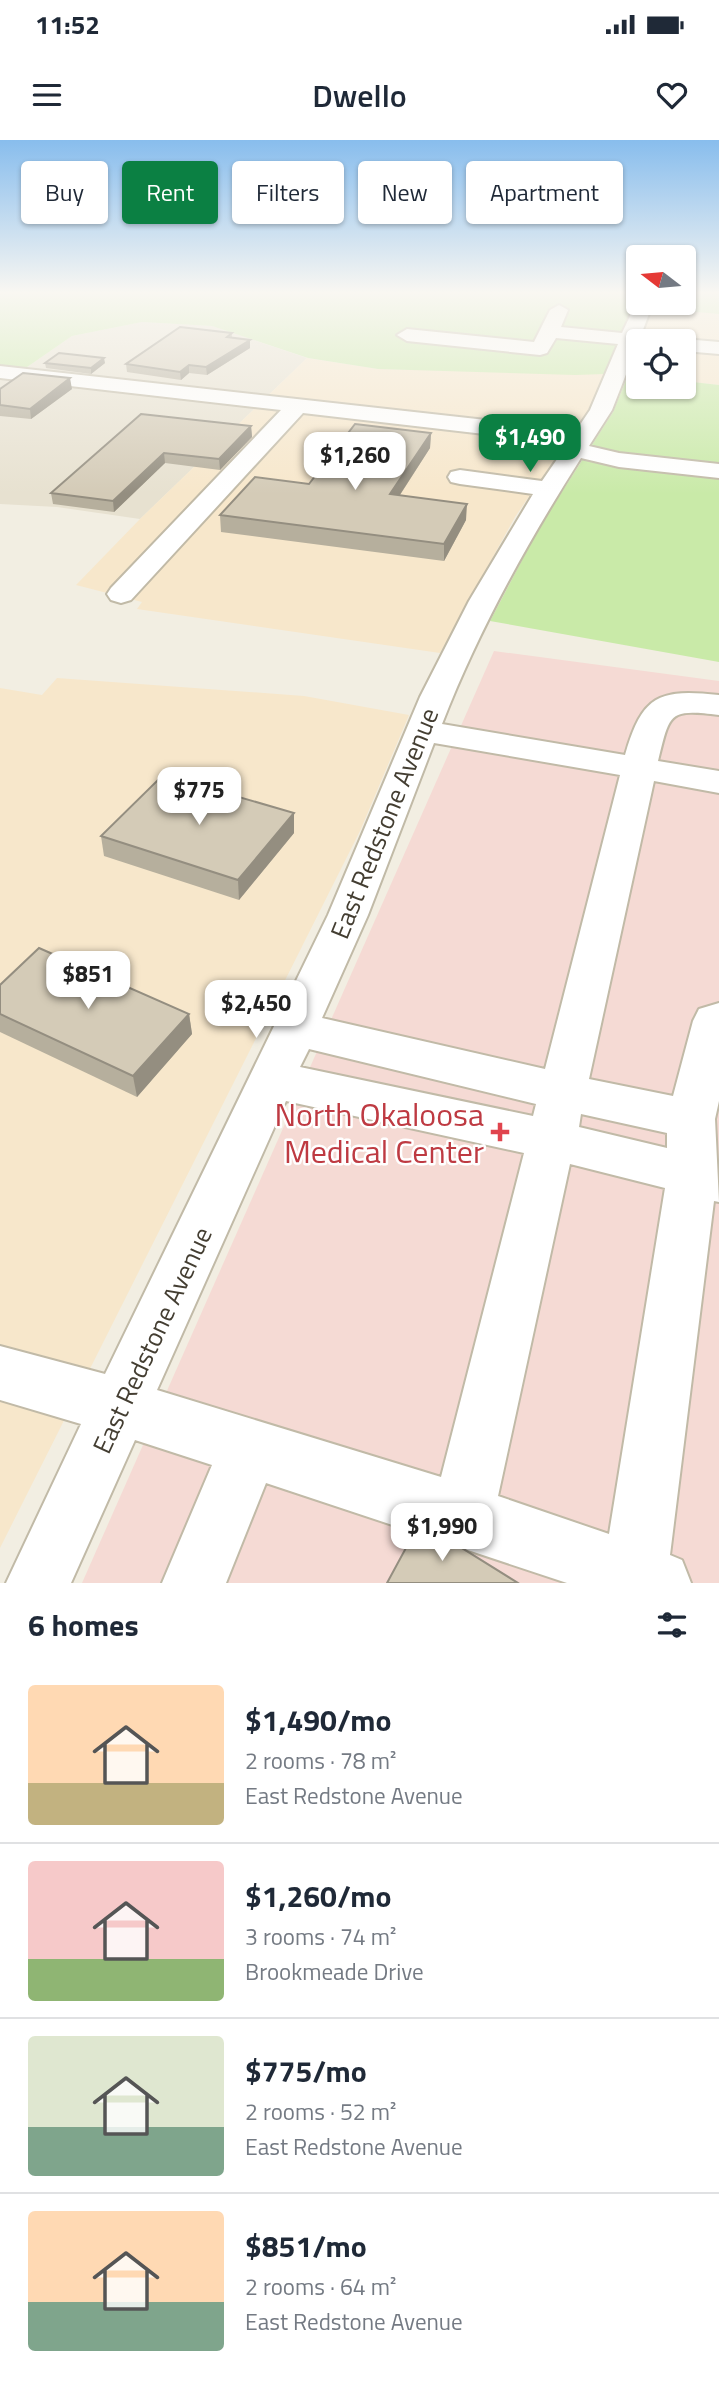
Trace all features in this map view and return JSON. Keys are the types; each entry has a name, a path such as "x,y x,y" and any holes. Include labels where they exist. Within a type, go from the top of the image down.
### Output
{"street":[{"name":"East Redstone Avenue","path":"38,1583 274,1080 348,915 422,731 483,601 548,489 601,411 626,363"},
{"path":"0,372 539,434 559,440 575,450 619,460 719,471"},
{"path":"121,594 298,405"},
{"path":"460,477 548,489"},
{"path":"463,1516 653,717 662,706 687,700 719,705"},
{"path":"422,731 719,782"},
{"path":"0,1373 120,1407 463,1516 647,1579 706,1179 691,1119 715,1021 719,1019"},
{"path":"297,1029 563,1093 691,1119"},
{"path":"274,1080 552,1140 706,1179"},
{"path":"194,1583 249,1449"}],"shaded area":[{"path":"38,359 306,359 140,519 57,507 0,504 0,372 17,374"},
{"path":"306,359 378,369 605,374 589,409 515,517 440,653 137,609 142,602 76,585 140,519"},
{"path":"696,359 719,359 719,385 696,382"},
{"name":"North Okaloosa Medical Center","path":"494,651 719,681 719,1583 82,1583"},
{"path":"57,678 304,696 409,715 360,831 0,1548 0,688 42,695"}],"green space":[{"path":"0,359 38,359 17,374 0,372"},
{"path":"317,359 611,359 605,374 378,369"},
{"path":"626,380 626,399 696,399 696,382 719,385 719,662 490,621 540,526 613,412"}],"building":[{"path":"50,359 102,359 91,368 45,363"},
{"path":"133,359 218,359 206,367 189,365 180,372 126,364"},
{"path":"23,373 70,378 30,409 0,405 0,389"},
{"path":"141,414 251,426 219,459 164,453 113,501 51,493"},
{"path":"355,424 431,433 390,494 467,504 444,544 220,515 255,477 309,484"},
{"path":"163,775 294,813 238,880 101,836"},
{"path":"39,948 189,1014 133,1076 0,1014 0,985"},
{"path":"420,1522 518,1583 387,1583"}],"place":[{"name":"North Okaloosa Medical Center","path":"500,1132"}]}
